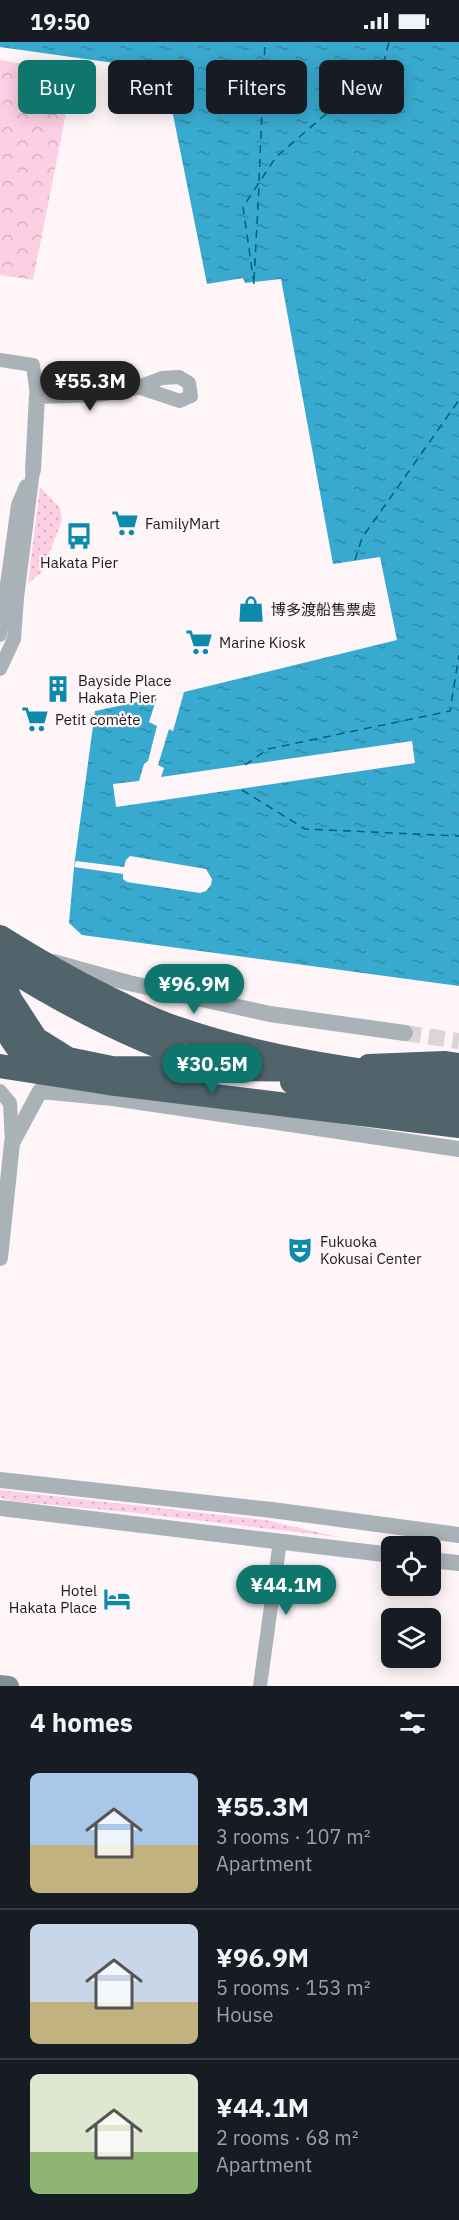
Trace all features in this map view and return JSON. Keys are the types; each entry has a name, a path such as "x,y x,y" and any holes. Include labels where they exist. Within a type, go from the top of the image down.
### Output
{"highway":[{"path":"0,938 52,970 106,998 162,1024 211,1040 261,1054 459,1084"},
{"path":"0,963 40,989 97,1020 203,1063 254,1075 347,1091 459,1106"},
{"path":"0,972 10,999 36,1039 68,1059 112,1068 311,1071 392,1064 459,1065"},
{"path":"0,1011 5,1030 23,1054 38,1066 108,1083"},
{"path":"0,1066 108,1083 459,1126"}],"main road":[{"path":"0,1685 9,1686"}],"street":[{"path":"0,360 33,365 37,396 33,470 14,639 0,669"},
{"path":"37,396 91,394 138,387"},
{"path":"0,634 18,505 33,470"},
{"path":"0,938 38,958 129,983 270,1014 405,1033"},
{"path":"0,1091 10,1103 12,1143 0,1258"},
{"path":"12,1143 40,1091 113,1098 459,1149"},
{"path":"0,1480 272,1510 459,1535"},
{"path":"0,1508 381,1554"},
{"path":"260,1686 280,1541"},
{"path":"441,1561 459,1563"}],"green space":[{"path":"0,60 18,63 18,114 66,114 33,280 0,275"},
{"path":"40,487 60,508 62,520 42,572 28,583"},
{"path":"0,1490 265,1520 338,1537 381,1542 137,1513 12,1501 0,1498"}],"water":[{"path":"0,42 459,42 459,986 82,935 69,923 74,867 95,711 184,692 397,640 380,557 333,564 281,279 245,283 243,278 207,284 173,114 194,114 194,60 108,60 108,62 0,47"}],"pier":[{"path":"184,692 173,731 169,729 158,765 164,768 161,777 412,741 415,763 116,807 113,784 139,781 144,764 148,761 157,726 149,722 157,697"},
{"path":"130,856 206,869 212,879 211,885 206,891 200,893 127,882 123,879 123,874 74,867 76,861 124,867"}],"ferry route":[{"path":"259,181 265,42"},
{"path":"254,284 243,207 276,157 383,65 389,42"},
{"path":"254,280 259,186"},
{"path":"355,560 362,538 459,400"},
{"path":"245,765 268,749 450,711 459,655"},
{"path":"242,790 305,829 459,836"}],"tunnel":[{"path":"405,1033 459,1041"}],"place":[{"name":"FamilyMart","path":"125,523"},
{"name":"Hakata Pier","path":"79,536"},
{"name":"博多渡船售票處","path":"251,609"},
{"name":"Marine Kiosk","path":"199,642"},
{"name":"Bayside Place Hakata Pier","path":"58,689"},
{"name":"Petit comète","path":"35,719"},
{"name":"Fukuoka Kokusai Center","path":"300,1250"},
{"name":"Hotel Hakata Place","path":"117,1599"}]}
